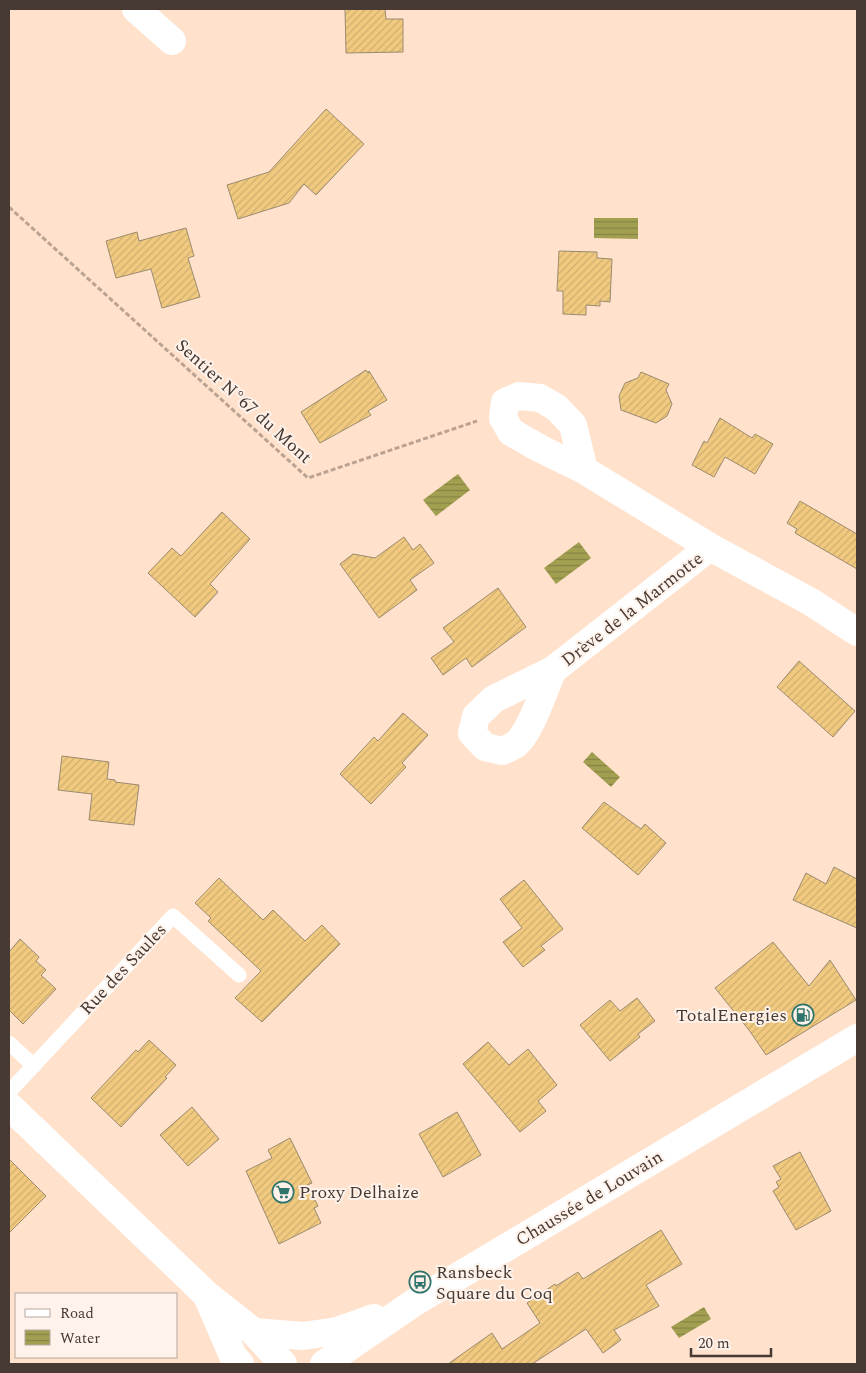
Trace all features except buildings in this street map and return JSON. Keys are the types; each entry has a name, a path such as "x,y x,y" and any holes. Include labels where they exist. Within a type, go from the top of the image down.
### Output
{"street":[{"path":"136,9 172,41"},
{"path":"503,413 505,402 519,396 540,398 557,408 573,425 584,470"},
{"name":"Drève de la Marmotte","path":"503,413 503,418 511,432 584,470 710,547 811,602 857,632"},
{"name":"Drève de la Marmotte","path":"553,670 710,547"},
{"name":"Chaussée de Louvain","path":"324,1364 415,1302 857,1038"},
{"path":"9,1106 207,1295 254,1332 283,1364"},
{"path":"207,1295 234,1361"},
{"path":"254,1332 304,1336 337,1331 415,1302"}],"lane":[{"name":"Rue des Saules","path":"9,1092 173,916 239,975"},
{"path":"9,1043 34,1066"}],"path":[{"name":"Sentier N°67 du Mont","path":"9,207 308,478 503,413"}],"water":[{"path":"594,218 638,218 638,239 594,238"},
{"path":"458,474 470,490 436,516 423,500"},
{"path":"579,542 591,558 556,584 544,568"},
{"path":"592,752 620,777 611,787 583,762"},
{"path":"704,1307 711,1319 679,1338 671,1327"}],"place":[{"name":"TotalEnergies","path":"803,1015"},
{"name":"Proxy Delhaize","path":"283,1192"},
{"name":"Ransbeck Square du Coq","path":"420,1282"}]}
